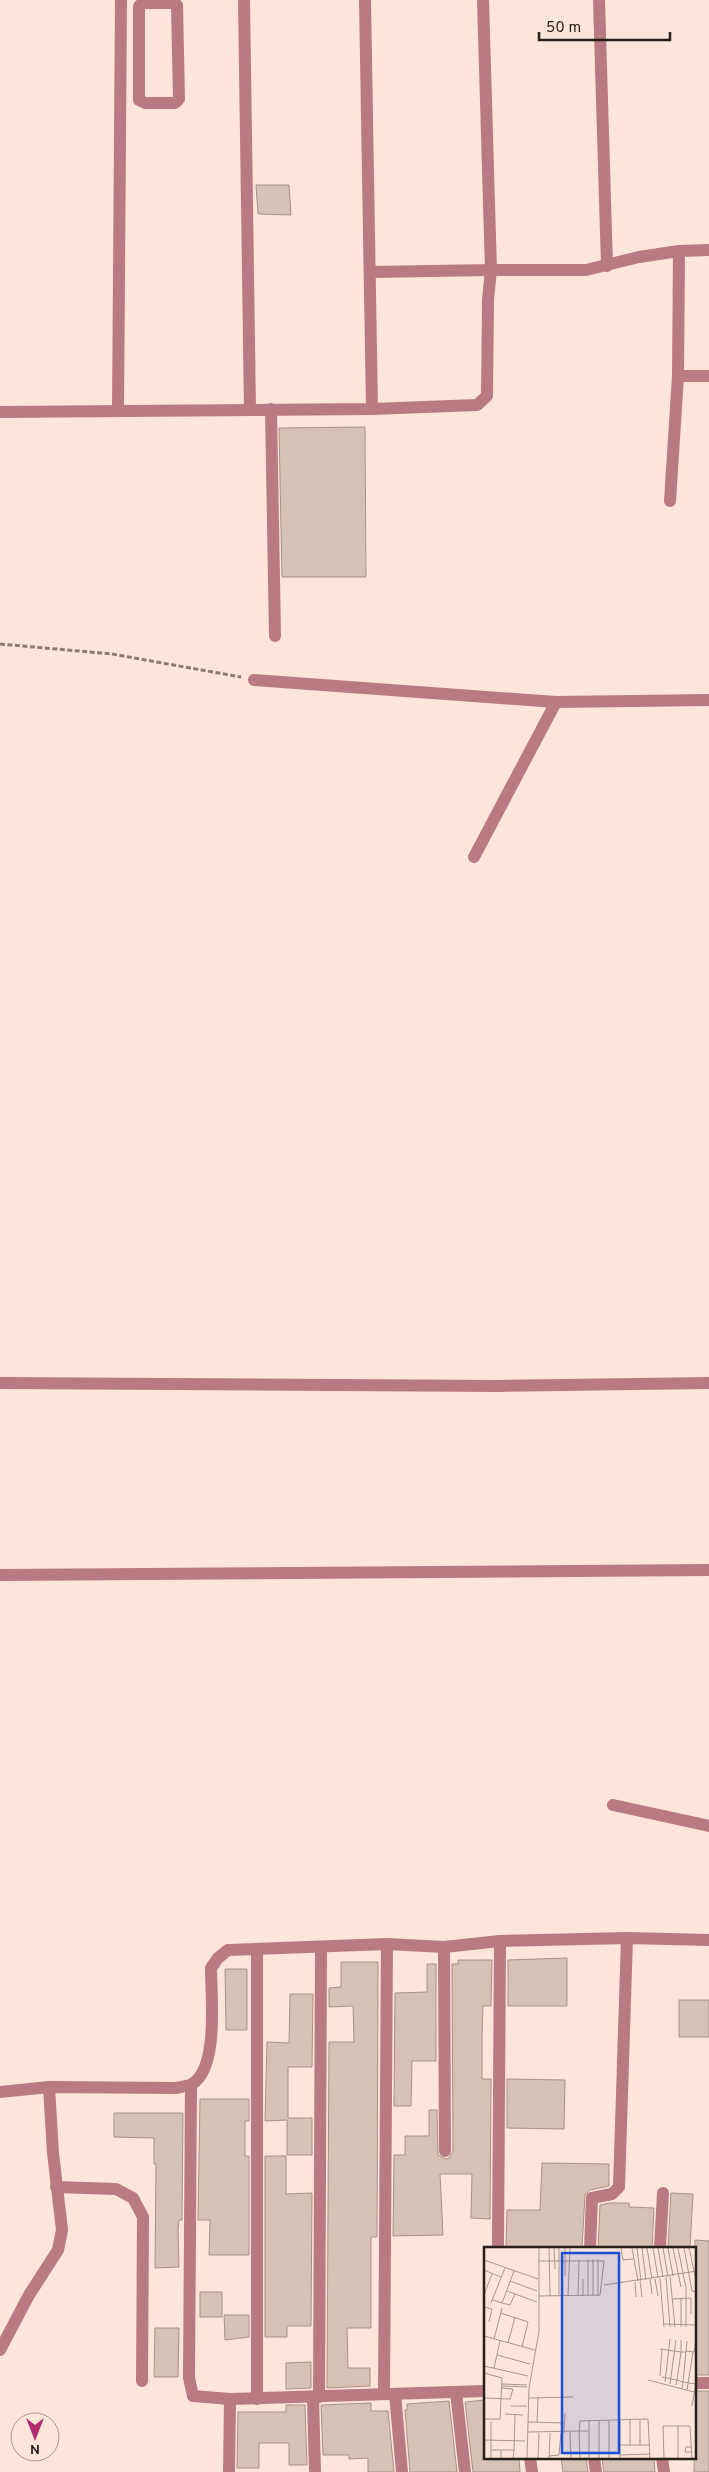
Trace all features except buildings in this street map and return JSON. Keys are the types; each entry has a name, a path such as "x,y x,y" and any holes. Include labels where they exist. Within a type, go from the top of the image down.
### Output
{"street":[{"path":"118,410 121,0"},
{"path":"244,0 250,409"},
{"path":"365,0 372,409"},
{"path":"0,412 372,409 477,405 487,396 488,300 491,270 483,0"},
{"path":"600,0 607,266"},
{"path":"141,3 174,3 177,5 179,100 175,103 143,103 139,100 139,54 139,6 141,3"},
{"path":"121,22 139,22"},
{"path":"120,54 139,54"},
{"path":"120,84 139,84"},
{"path":"370,272 586,270 639,257 709,250"},
{"path":"670,501 678,376 679,252"},
{"path":"678,376 709,376"},
{"path":"271,409 275,636"},
{"path":"254,680 560,702 709,700"},
{"path":"474,857 560,702"},
{"path":"0,1383 497,1386 709,1383"},
{"path":"0,1575 709,1570"},
{"path":"613,1805 709,1826"},
{"path":"0,2092 49,2087 176,2088 191,2085 200,2076 210,2054 211,1968 218,1958 228,1950 387,1944 444,1947 500,1941 627,1938 709,1940"},
{"path":"590,2247 592,2198 612,2194 619,2187 627,1938"},
{"path":"498,2247 500,1941"},
{"path":"387,1944 390,2394 402,2472"},
{"path":"314,2472 321,1947"},
{"path":"444,1947 445,2151"},
{"path":"257,1949 257,2399"},
{"path":"191,2085 190,2389 193,2396 230,2400 484,2391"},
{"path":"0,2350 30,2295 58,2250 62,2230 56,2187 49,2087"},
{"path":"56,2187 116,2189 133,2198 143,2217 142,2381"},
{"path":"660,2247 663,2193"},
{"path":"696,2383 709,2383"},
{"path":"456,2392 465,2472"},
{"path":"229,2472 230,2400"}],"path":[{"path":"0,644 112,654 254,680"}]}
